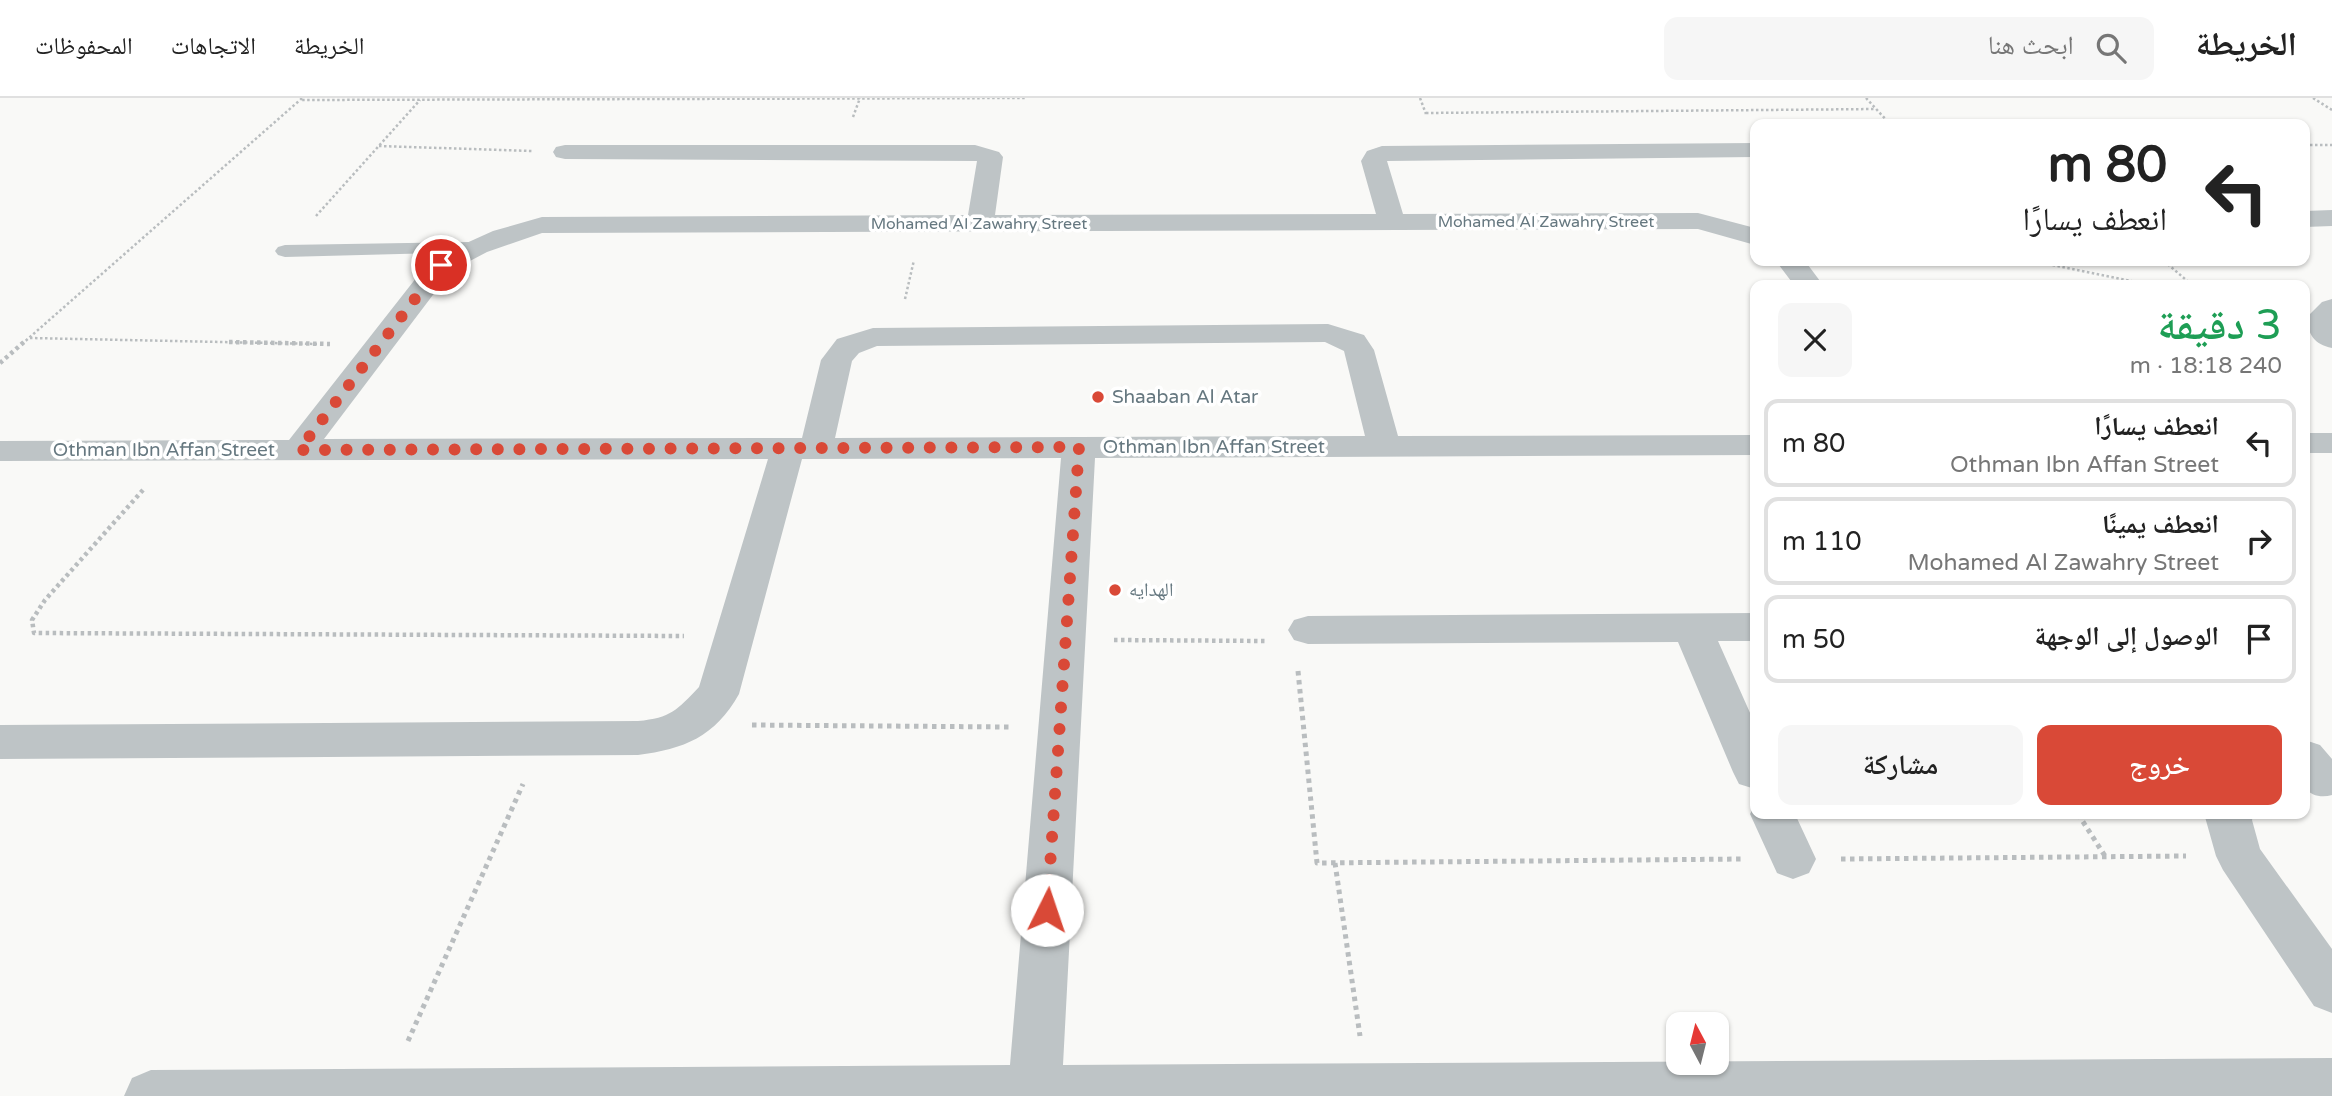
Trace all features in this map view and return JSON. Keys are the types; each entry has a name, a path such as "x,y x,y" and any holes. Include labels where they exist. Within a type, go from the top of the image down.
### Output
{"street":[{"path":"1392,222 1374,161 1376,156 1382,153 1750,150"},
{"path":"565,152 975,152 990,158 980,224"},
{"path":"2310,219 2332,218"},
{"name":"Mohamed Al Zawahry Street","path":"299,450 441,265 469,248 542,225 1698,221 1747,228"},
{"path":"1794,266 1805,280"},
{"path":"2332,308 2322,317 2323,331 2332,339"},
{"path":"0,742 638,738 664,735 689,725 718,694 734,636 837,360 848,346 873,338 1328,332 1342,336 1359,350 1384,446"},
{"path":"2310,443 2332,443"},
{"name":"Othman Ibn Affan Street","path":"0,451 1750,445"},
{"path":"1034,1094 1079,447"},
{"path":"1308,630 1750,627"},
{"path":"1692,628 1750,761"},
{"path":"1775,819 1793,859"},
{"path":"2235,835 2332,990"},
{"path":"151,1096 1034,1094 1368,1089 2063,1091 2332,1084"}],"lane":[{"path":"285,251 469,248"}],"path":[{"path":"0,363 301,99 1027,98"},
{"path":"1866,98 1885,119"},
{"path":"2313,98 2332,110"},
{"path":"285,251 421,100"},
{"path":"1426,113 1876,109"},
{"path":"2310,145 2332,145"},
{"path":"379,146 565,152"},
{"path":"897,337 922,224"},
{"path":"2057,266 2126,280"},
{"path":"2170,266 2186,280"},
{"path":"30,338 379,345"},
{"path":"178,450 45,600 32,620 34,633 734,636"},
{"path":"1066,639 1268,641"},
{"path":"1297,669 1317,863 2105,857 2235,835"},
{"path":"689,725 1060,728"},
{"path":"384,1094 544,739"},
{"path":"2081,819 2105,857"},
{"path":"1335,863 1368,1089"}],"place":[{"name":"Shaaban Al Atar","path":"1098,397"},
{"name":"الهدايه","path":"1115,590"}],"route":[{"path":"441,265 299,450 1079,447 1047,910"}]}
